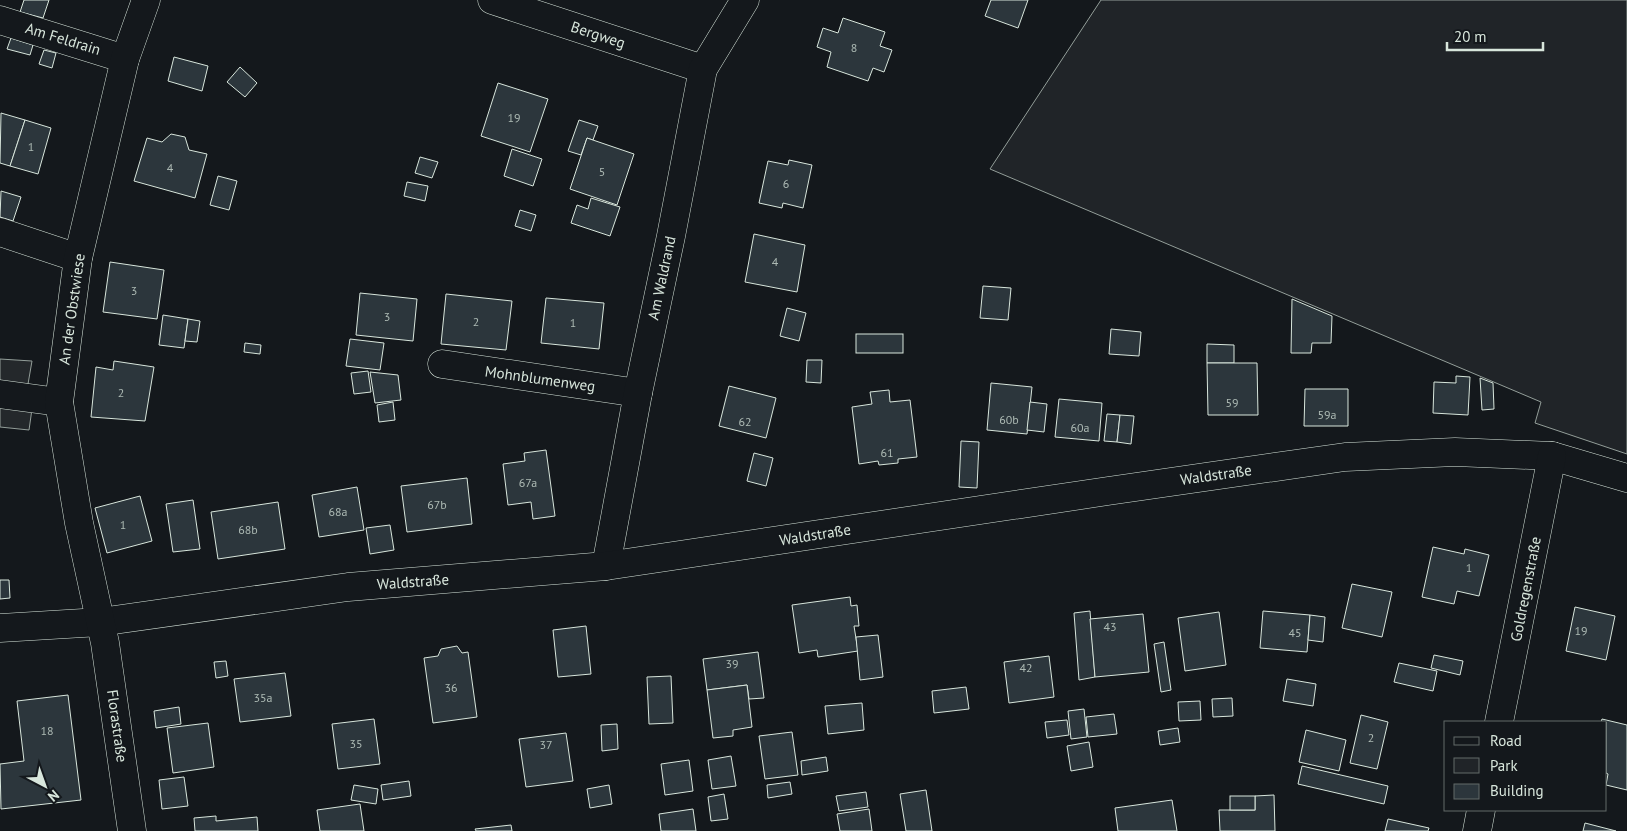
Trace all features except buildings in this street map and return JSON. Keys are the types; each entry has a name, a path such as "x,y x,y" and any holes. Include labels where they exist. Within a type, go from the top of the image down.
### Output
{"street":[{"name":"An der Obstwiese","path":"100,622 79,523 59,402 78,258 126,59 146,0"},
{"name":"Bergweg","path":"492,0 703,69"},
{"name":"Am Waldrand","path":"606,566 638,393 703,69 745,0"},
{"name":"Am Feldrain","path":"0,20 126,59"},
{"path":"0,232 78,258"},
{"name":"Mohnblumenweg","path":"442,364 638,393"},
{"path":"0,394 59,402"},
{"name":"Waldstraße","path":"0,628 100,622 348,587 606,566 1344,457 1455,452 1552,456 1627,478"},
{"name":"Goldregenstraße","path":"1499,721 1552,456"},
{"name":"Florastraße","path":"100,622 105,643 132,831"},
{"path":"1477,831 1481,811"}],"green space":[{"path":"1101,0 1627,0 1627,454 1535,423 1541,402 990,169"}],"shaded area":[{"path":"0,359 32,361 28,384 0,382"},
{"path":"0,408 32,409 29,430 0,427"}]}
